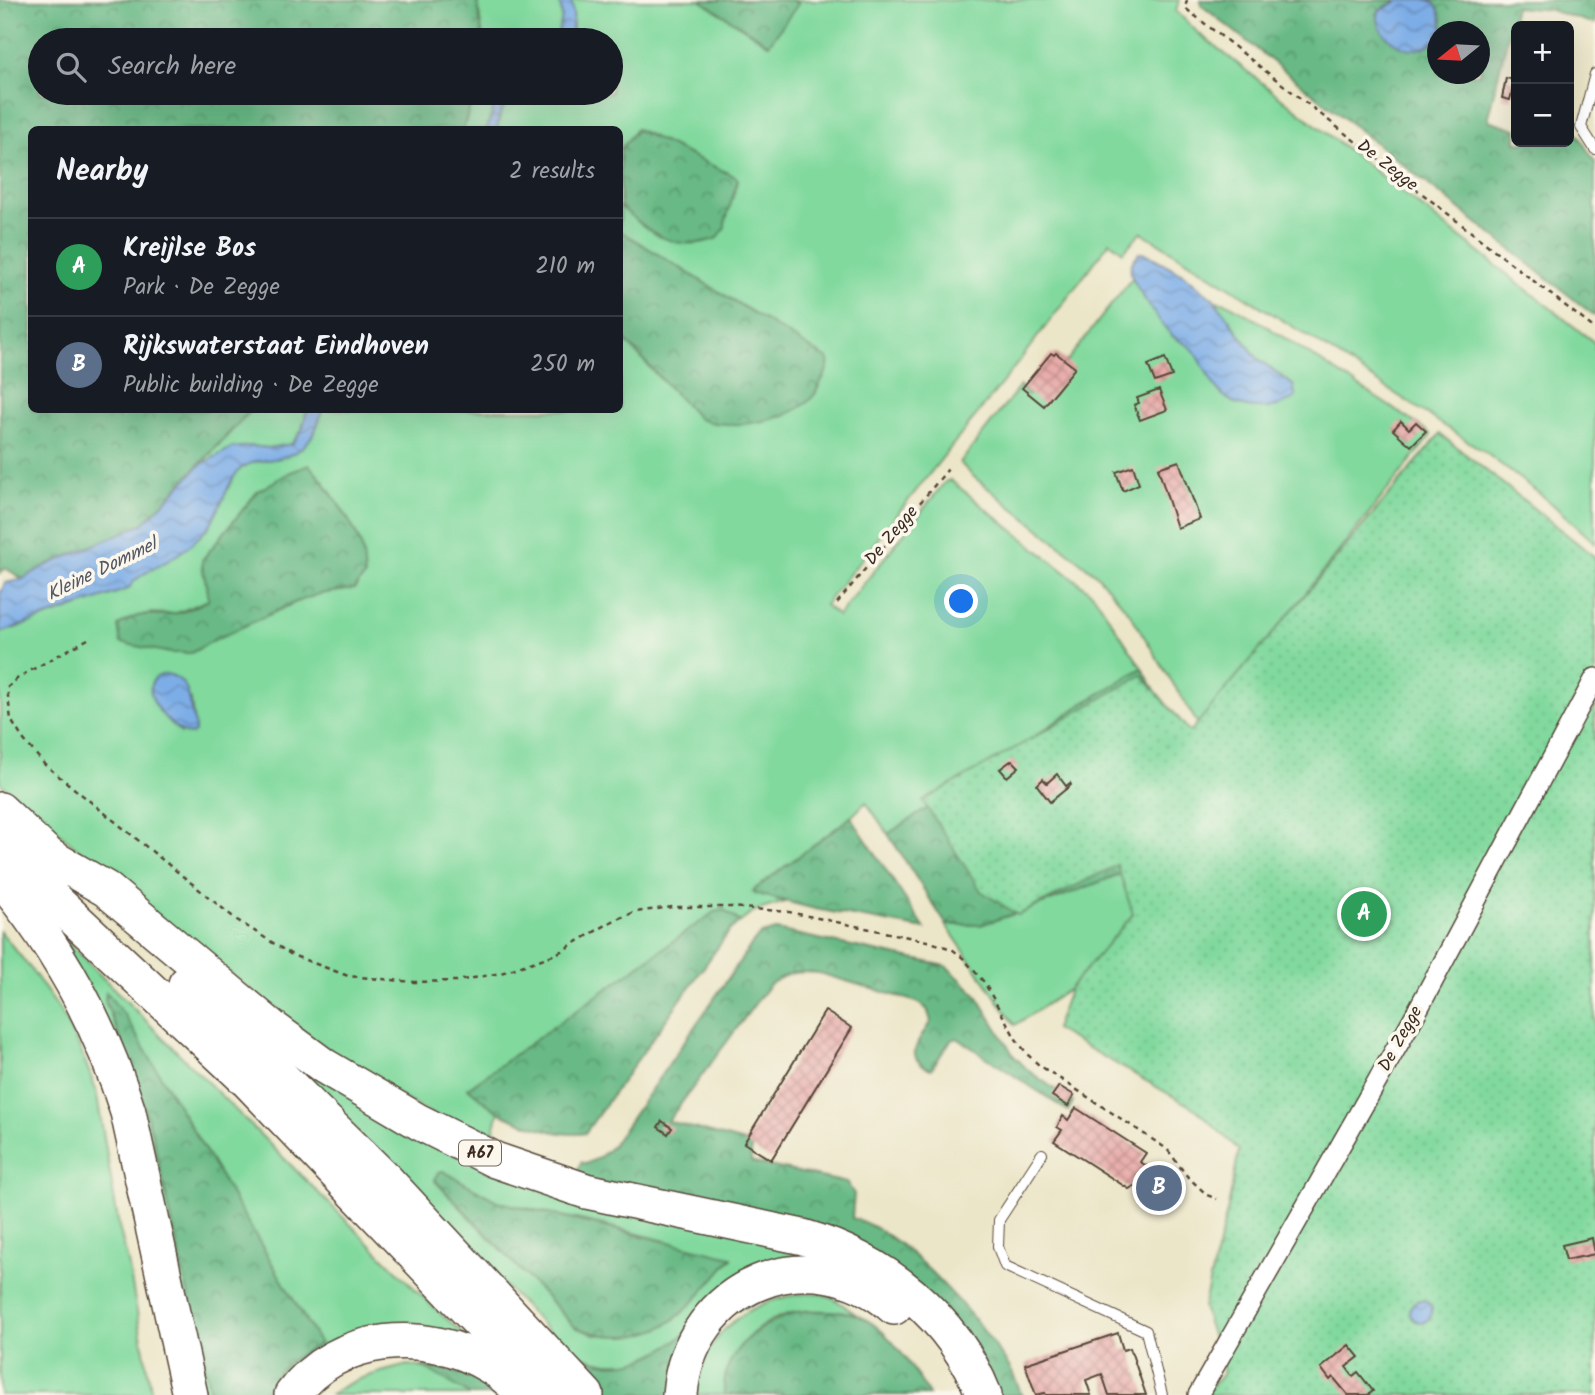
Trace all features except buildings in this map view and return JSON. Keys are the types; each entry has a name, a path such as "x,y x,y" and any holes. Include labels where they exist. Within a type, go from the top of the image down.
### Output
{"highway":[{"name":"A67","path":"0,810 218,1015 385,1179 586,1395"},
{"path":"0,849 247,1080 549,1395"},
{"name":"A67","path":"47,855 106,889 271,1027 324,1066 377,1100 429,1128 495,1160 586,1191 803,1237 835,1248 868,1264 911,1293 935,1317 958,1346 984,1395"},
{"path":"0,878 41,931 71,978 96,1026 119,1084 128,1112 190,1395"},
{"path":"680,1395 684,1368 691,1347 716,1311 755,1283 800,1272 846,1280 890,1303 928,1343 957,1395"},
{"path":"292,1395 306,1378 321,1366 350,1350 402,1342 438,1345 474,1357 505,1376 525,1395"}],"street":[{"name":"De Zegge","path":"1198,1395 1415,1015 1595,678"}],"lane":[{"path":"1595,74 1581,127 1595,149"},
{"path":"1042,1154 999,1220 998,1247 1005,1266 1146,1331 1163,1395"}],"path":[{"name":"De Zegge","path":"1187,0 1185,8 1595,329"},
{"name":"De Zegge","path":"837,603 948,469"},
{"path":"88,639 19,677 8,688 11,720 17,730 45,765 237,920 292,955 348,976 414,982 457,981 501,973 556,954 613,921 635,912 672,907 731,907 789,912 927,941 951,949 973,969 984,982 1016,1039 1039,1065 1167,1149 1187,1176 1207,1195 1217,1199"}],"green space":[{"path":"0,0 477,0 481,28 28,28 28,105 470,105 464,126 28,126 28,413 248,413 143,524 43,567 23,579 5,568 0,573"},
{"path":"477,0 560,0 560,28 481,28"},
{"path":"571,0 700,0 768,44 798,3 792,0 1179,0 1176,11 1197,32 1595,343 1595,543 1549,501 1486,453 1303,333 1141,232 1123,252 1110,242 1010,373 825,605 838,616 945,482 950,480 1094,595 1142,668 1076,708 888,834 866,802 851,817 753,891 785,902 755,911 740,922 724,910 468,1088 499,1112 489,1147 347,1066 167,924 0,783 0,633 128,589 136,578 169,560 208,528 236,473 244,466 257,461 280,458 319,422 321,413 623,413 623,338 663,382 809,398 814,395 817,388 754,313 623,233 623,208 659,237 724,223 738,181 637,129 623,147 623,126 498,126 505,105 623,105 623,28 573,28","holes":["309,466 324,482 336,503 296,602 191,653 121,642 150,613 174,614 208,600 202,560 258,491 291,472","191,700 193,716 181,733 170,721"]},
{"path":"700,0 792,0 798,4 769,44"},
{"path":"1201,0 1399,0 1384,7 1377,14 1385,31 1397,43 1408,48 1427,44 1427,84 1490,84 1490,21 1442,21 1436,6 1430,0 1595,0 1595,24 1550,10 1515,7 1488,120 1511,127 1511,147 1574,147 1574,134 1578,135 1595,162 1595,316 1201,5"},
{"path":"470,105 494,105 488,126 464,126"},
{"path":"636,129 736,177 738,180 725,227 718,238 689,244 676,242 653,232 623,209 623,147"},
{"path":"623,233 828,359 827,369 815,394 806,404 793,411 761,422 744,424 712,423 699,419 623,338"},
{"path":"1133,277 1172,336 1194,349 1221,394 1239,404 1293,385 1257,358 1216,301 1227,303 1260,322 1431,435 1263,647 1198,724 1129,612 1096,574 960,463 1020,386 1028,395 1059,357 1066,362"},
{"path":"248,413 306,413 302,430 292,444 268,448 250,446 200,465"},
{"path":"1440,434 1595,557 1595,1395 1205,1395 1224,1372 1203,1307 1228,1208 1239,1150 1197,1110 1055,1029 1070,988 1133,914 1117,865 1018,915 981,891 923,801 1142,675 1190,732"},
{"path":"309,465 339,505 359,540 365,576 354,589 319,594 296,602 191,653 170,653 121,643 118,626 127,620 142,615 181,612 208,600 202,560 258,491"},
{"path":"1142,668 1158,695 951,842 957,856 1019,815 1202,843 980,925 946,924 888,834 1076,708"},
{"path":"851,817 925,929 815,909 754,893 755,889"},
{"path":"1127,871 1141,911 1086,978 1015,1025 946,925 980,925"},
{"path":"28,903 433,1307 486,1353 397,1336 287,1395 263,1395 287,1365 320,1344 105,1001 127,1055 152,1133 211,1395 195,1395 135,1119"},
{"path":"724,910 740,922 731,929 585,1133 553,1131 518,1121 495,1110 468,1088 714,912"},
{"path":"776,930 946,966 976,994 1014,1056 1029,1071 1073,1102 1068,1111 957,1038 951,1040 931,1069 922,1065 915,1054 918,1042 931,1021 927,1009 917,1002 819,973 804,972 781,977 769,985 668,1121 751,1144 751,1162 847,1183 854,1194 852,1218 873,1226 895,1241 939,1280 995,1346 1010,1368 1022,1395 989,1395 890,1272 575,1178 581,1162 586,1164 600,1157 612,1146 754,941 762,934"},
{"path":"0,931 61,1012 81,1051 96,1090 119,1227 152,1395 0,1395"},
{"path":"106,992 125,1016 320,1344 287,1364 274,1377 263,1395 211,1395 152,1133 127,1055 105,1001"},
{"path":"289,1064 311,1067 362,1100 817,1257 827,1272 693,1329 666,1348 639,1362 610,1364 567,1350","holes":["443,1171 499,1202 604,1225 732,1258 676,1318 651,1331 595,1335 575,1327 435,1181 435,1177"]},
{"path":"443,1171 499,1202 732,1257 692,1303 666,1325 654,1331 628,1336 588,1331 575,1327 435,1180 438,1172"},
{"path":"818,1293 833,1298 857,1315 809,1310 772,1320 759,1328 737,1351 725,1379 724,1395 696,1395 700,1371 709,1351 721,1334 736,1320 753,1308 773,1300"},
{"path":"803,1311 844,1312 869,1321 899,1349 929,1395 724,1395 725,1378 730,1363 747,1339 773,1322"},
{"path":"693,1329 671,1395 610,1395 567,1350 603,1363 633,1362 662,1350"},
{"path":"408,1365 433,1372 471,1395 330,1395 357,1380"},
{"path":"422,1366 474,1379 502,1395 471,1395"}],"water":[{"path":"560,0 571,0 572,28 559,28 562,18"},
{"path":"1399,0 1429,0 1436,5 1441,21 1427,21 1427,46 1407,48 1398,45 1385,34 1380,27 1379,11"},
{"path":"494,105 505,105 498,126 488,126"},
{"path":"1139,253 1145,253 1183,274 1214,299 1257,358 1293,385 1296,397 1279,406 1258,408 1238,404 1221,393 1193,349 1169,332 1137,286 1131,267"},
{"name":"Kleine Dommel","path":"306,413 321,413 317,427 303,447 288,455 243,467 233,478 217,513 199,537 172,558 141,576 128,589 0,633 0,594 5,583 23,579 43,567 143,524 200,465 231,448 268,448 292,444 302,430"},
{"path":"166,674 178,678 187,691 195,726 195,732 191,735 173,726 151,696 151,686 155,679"},
{"path":"1421,1300 1429,1303 1432,1311 1429,1319 1421,1322 1413,1319 1410,1311 1413,1303"}],"place":[{"name":"Kreijlse Bos","path":"1364,914"},
{"name":"Rijkswaterstaat Eindhoven","path":"1159,1188"}]}
